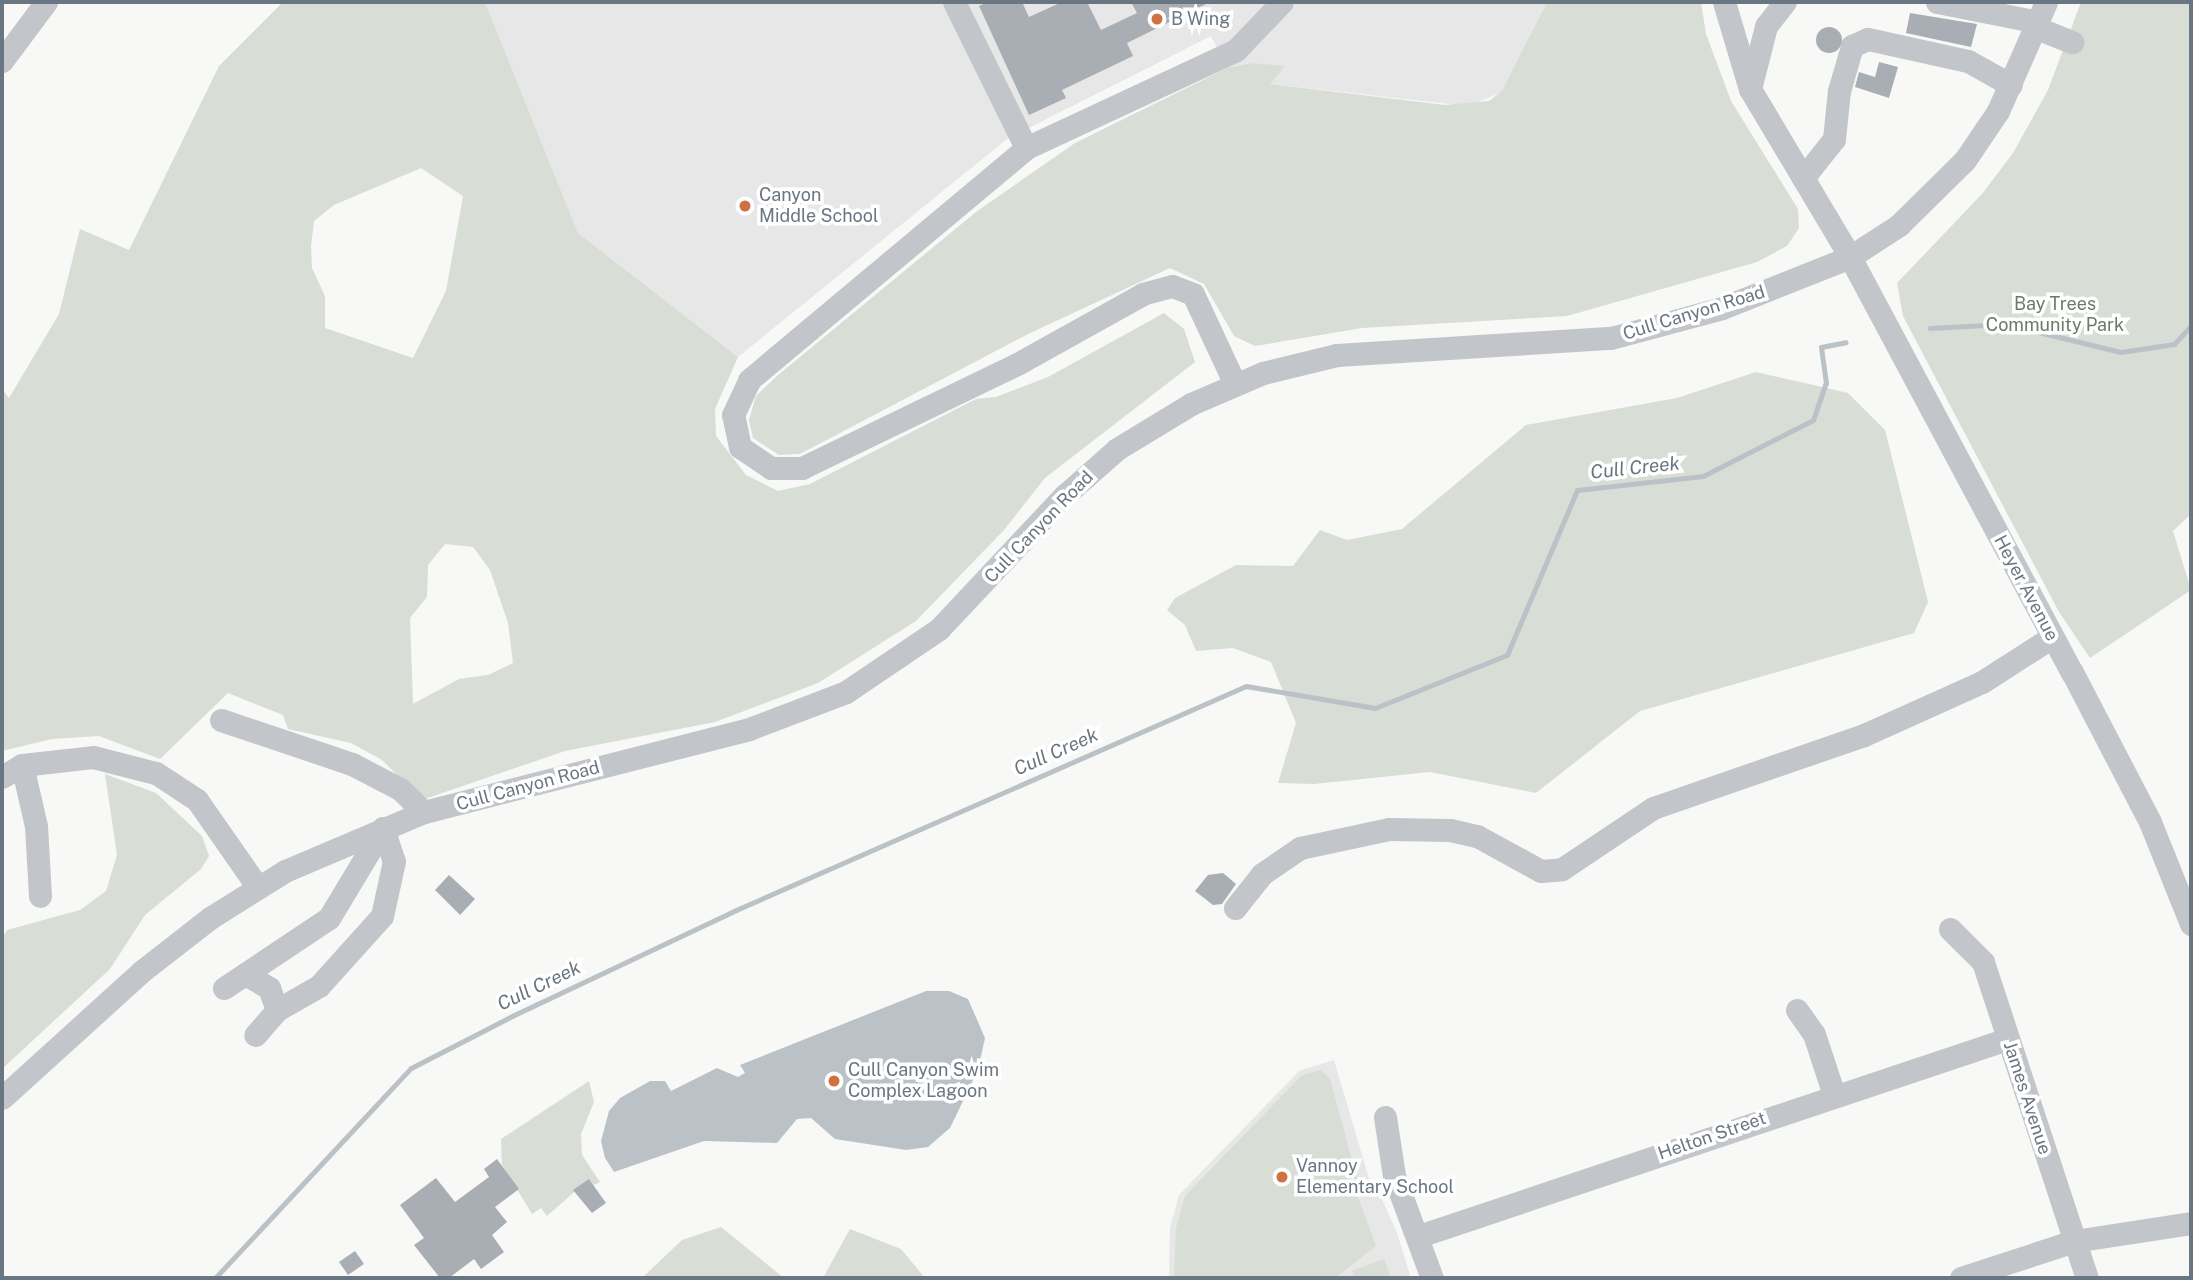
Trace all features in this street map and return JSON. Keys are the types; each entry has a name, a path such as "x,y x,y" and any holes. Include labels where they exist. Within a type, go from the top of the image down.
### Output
{"street":[{"path":"2,61 46,2"},
{"path":"954,2 1026,148"},
{"path":"1235,384 1193,294 1172,286 1143,295 1017,364 802,468 771,468 740,447 733,415 748,380 1026,148 1236,50 1282,2"},
{"name":"Heyer Avenue","path":"1724,2 1750,89 1850,257 2150,822 2191,923"},
{"path":"1750,89 1766,26 1785,2"},
{"path":"1937,2 2040,17 2072,42"},
{"name":"Cull Canyon Road","path":"2,1098 142,971 257,887 383,828 424,812 749,729 846,692 939,629 1065,495 1117,449 1149,426 1235,384 1363,351 1611,338 1722,308 1850,257 1899,225 1942,186 2011,85 2040,17"},
{"path":"1803,178 1834,139 1839,91 1852,46 1868,39 1968,61 2011,85"},
{"path":"1235,908 1262,874 1300,848 1389,829 1450,830 1477,836 1541,871 1562,869 1653,807 1834,748 1982,682 2052,637"},
{"path":"221,720 352,764 400,789 424,812"},
{"path":"2,777 22,765 93,757 156,773 197,800 257,887"},
{"path":"22,765 36,826 40,896"},
{"path":"224,988 329,918 383,828"},
{"path":"255,1035 276,1010 318,986 382,916 394,861 383,828"},
{"name":"James Avenue","path":"1950,929 1983,962 2087,1278"},
{"path":"245,974 269,988 276,1010"},
{"path":"1797,1010 1814,1034 1834,1095"},
{"name":"Helton Street","path":"1419,1236 2007,1039"},
{"path":"1385,1117 1394,1176 1433,1278"},
{"path":"1961,1278 2074,1241 2191,1223"}],"shaded area":[{"name":"Canyon Middle School","path":"485,2 1547,2 1502,92 1468,106 1269,84 1284,67 1252,63 1227,68 1211,36 1007,139 738,357 578,233"},
{"name":"Cull Canyon Swim Complex Lagoon","path":"926,991 949,991 968,999 985,1038 978,1070 950,1128 928,1147 906,1150 835,1139 811,1118 797,1119 777,1143 704,1141 614,1172 605,1158 601,1141 609,1111 620,1098 650,1081 665,1081 671,1091 717,1068 738,1077 745,1073 740,1065"},
{"name":"Vannoy Elementary School","path":"1334,1060 1373,1192 1378,1191 1396,1230 1411,1278 1169,1278 1170,1228 1179,1195 1299,1071"}],"green space":[{"path":"283,2 485,2 578,233 738,357 715,409 716,436 746,475 778,491 810,484 976,399 996,397 1048,377 1164,313 1184,329 1195,362 1045,478 1004,530 916,621 818,683 715,722 565,751 422,800 382,760 351,743 288,729 283,715 228,693 160,759 99,736 52,739 2,751 2,389 9,398 59,314 80,229 129,250 219,66","holes":["421,168 463,196 446,291 413,358 325,328 325,296 312,268 311,246 314,221 334,205","445,544 473,547 490,570 508,623 513,663 488,675 459,679 413,704 410,618 427,597 428,565"]},
{"path":"1547,2 1701,2 1706,34 1731,101 1798,209 1799,228 1787,246 1757,262 1567,316 1362,328 1255,346 1234,336 1204,284 1170,268 1028,334 800,454 779,455 753,438 749,420 756,396 778,375 976,212 1075,143 1227,68 1252,63 1285,66 1270,84 1445,105 1489,101 1502,91"},
{"name":"Bay Trees Community Park","path":"2081,2 2191,2 2191,514 2173,531 2191,590 2090,658 2059,612 1903,316 1897,283 1982,194 2013,153 2048,90"},
{"path":"1756,372 1848,393 1885,430 1928,602 1914,633 1640,711 1536,793 1430,772 1314,784 1278,783 1296,723 1271,662 1233,648 1196,651 1185,625 1167,610 1175,598 1236,565 1293,566 1320,530 1347,540 1402,529 1526,425 1677,398"},
{"path":"105,774 156,793 202,836 209,856 201,869 145,915 110,969 2,1069 2,938 7,930 80,910 106,891 117,855"},
{"name":"Vannoy Elementary School","path":"1321,1070 1330,1079 1359,1186 1356,1192 1376,1246 1335,1278 1174,1278 1176,1228 1185,1196 1302,1075"},
{"path":"589,1081 594,1102 581,1134 582,1155 600,1182 594,1185 589,1179 547,1216 541,1208 532,1214 502,1165 501,1139"},
{"path":"721,1227 784,1278 642,1278 682,1240"},
{"path":"850,1229 901,1249 925,1278 823,1278"},
{"path":"1384,1259 1391,1278 1355,1278 1352,1271"}],"building":[{"path":"988,2 1022,2 1029,17 1062,2 1087,2 1101,30 1137,13 1131,2 1210,2 1127,43 1133,56 1062,90 1066,98 1029,115 979,6"},
{"path":"1910,13 1977,24 1971,47 1906,33"},
{"path":"1829,27 1838,31 1842,40 1838,49 1829,53 1820,49 1816,40 1820,31"},
{"path":"1879,62 1898,67 1889,98 1855,87 1859,72 1875,77"},
{"path":"1223,873 1236,884 1222,904 1213,905 1195,891 1208,875"},
{"path":"449,875 475,899 460,915 435,890"},
{"path":"497,1159 519,1189 495,1207 507,1222 492,1235 504,1252 481,1269 474,1259 449,1278 440,1278 414,1245 424,1238 400,1205 436,1178 455,1202 489,1177 484,1169"},
{"path":"589,1179 606,1203 592,1213 573,1190"},
{"path":"355,1251 364,1264 348,1275 339,1262"}],"waterway":[{"name":"Cull Creek","path":"1930,328 2005,324 2121,352 2174,344 2191,326"},
{"name":"Cull Creek","path":"215,1278 411,1068 512,1016 736,910 1246,686 1375,708 1507,655 1577,490 1703,476 1813,420 1826,383 1821,347 1846,342"}],"place":[{"name":"B Wing","path":"1157,19"},
{"name":"Canyon Middle School","path":"745,206"},
{"name":"Cull Canyon Swim Complex Lagoon","path":"834,1081"},
{"name":"Vannoy Elementary School","path":"1282,1177"}]}
